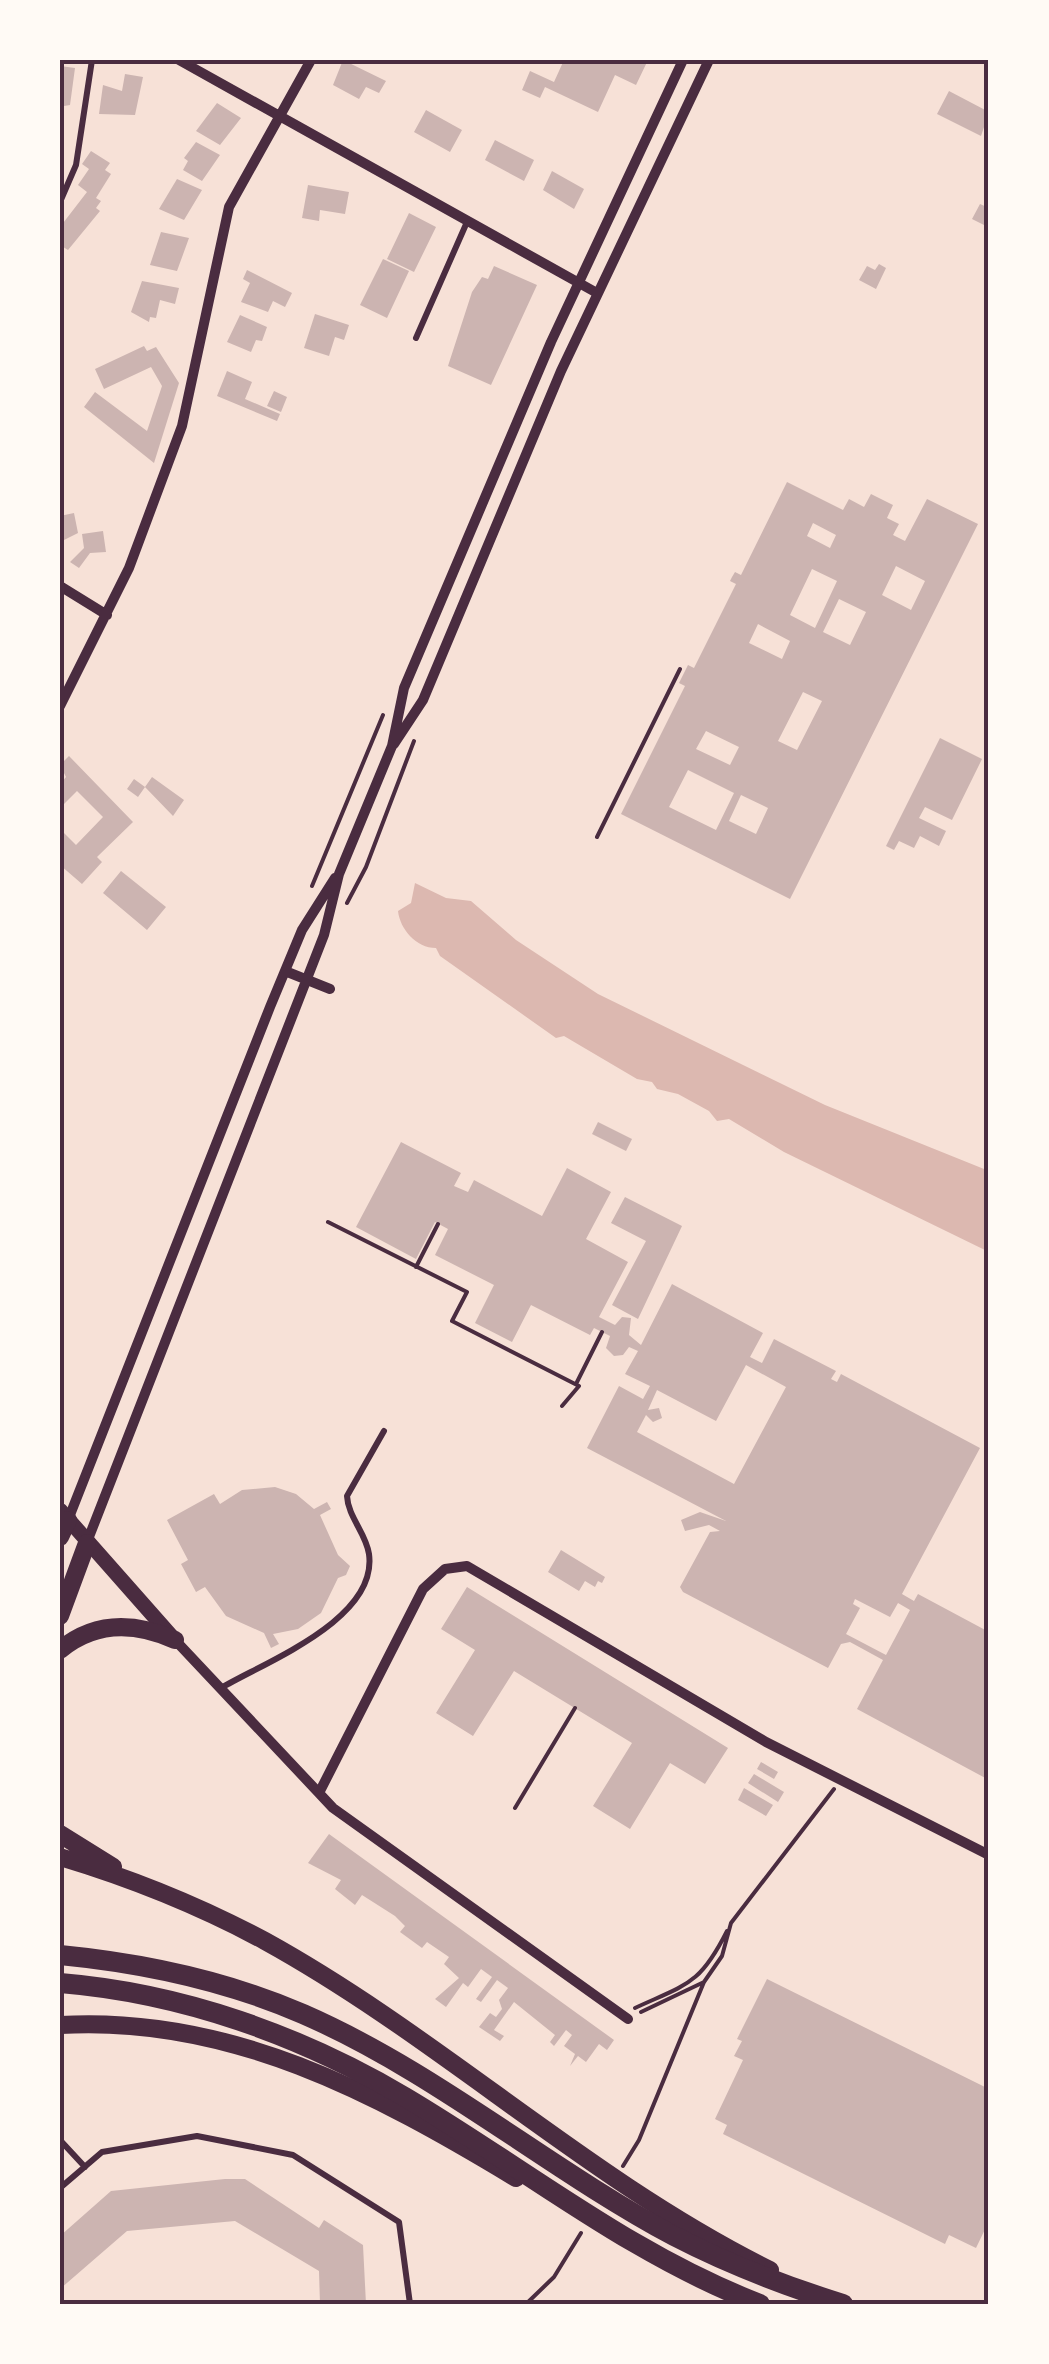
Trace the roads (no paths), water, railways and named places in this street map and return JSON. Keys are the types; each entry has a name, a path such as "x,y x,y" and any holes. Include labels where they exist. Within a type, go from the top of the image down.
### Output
{"highway":[{"path":"60,1955 162,1970 302,2014 424,2077 674,2236 766,2278 846,2304"},
{"path":"60,1982 174,2002 260,2028 334,2060 408,2099 693,2276 760,2304"}],"main road":[{"path":"60,1616 86,1542"},
{"path":"60,1650 80,1635 111,1627 147,1630 175,1640"},
{"path":"60,1834 139,1884"},
{"path":"60,1857 139,1884 234,1925 317,1972 680,2222 744,2257 846,2304"},
{"path":"60,2025 161,2029 242,2044 286,2058 373,2097 631,2246 693,2276"}],"street":[{"path":"179,60 597,292"},
{"path":"60,706 144,534 182,426 229,207 311,60"},
{"path":"625,2017 358,1826 319,1793 86,1542 62,1522 302,930 339,874 392,746 404,688 480,506 577,284 683,60"},
{"path":"392,746 423,700 597,292 709,60"},
{"path":"60,586 107,616"},
{"path":"86,1542 330,919 339,874"},
{"path":"285,970 330,989"},
{"path":"319,1793 423,1588 438,1573 460,1566 484,1574 766,1742 989,1855"}],"lane":[{"path":"60,202 76,165 92,60"},
{"path":"416,338 467,222"},
{"path":"480,506 501,516"},
{"path":"221,1688 315,1634 347,1612 363,1592 369,1553 346,1496 384,1431"},
{"path":"60,2188 102,2152 197,2136 293,2154 399,2222 410,2304"},
{"path":"60,2140 85,2167"}]}
